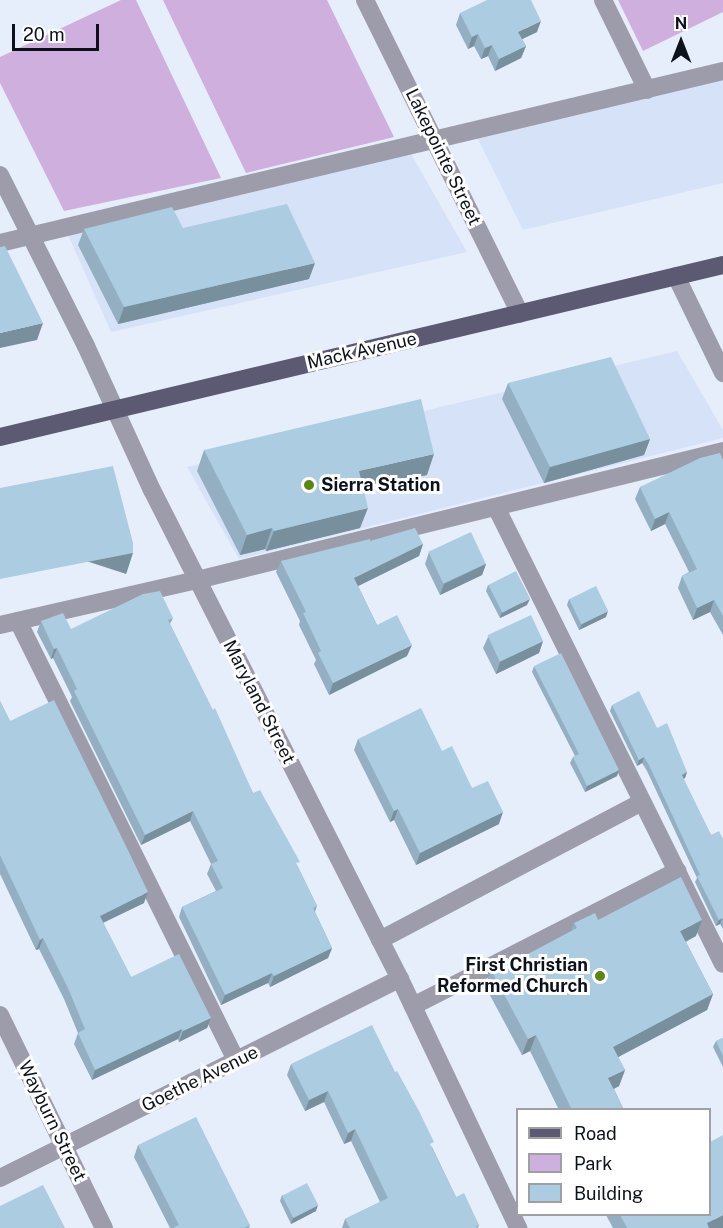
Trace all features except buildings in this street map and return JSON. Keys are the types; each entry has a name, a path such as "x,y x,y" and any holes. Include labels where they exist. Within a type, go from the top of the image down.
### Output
{"main road":[{"name":"Mack Avenue","path":"0,437 723,265"}],"street":[{"name":"Lakepointe Street","path":"365,0 520,314"},
{"path":"603,0 648,90"},
{"path":"0,243 723,71"},
{"name":"Maryland Street","path":"0,175 197,580 400,979 518,1228"},
{"path":"676,276 723,373"},
{"path":"0,625 197,580 723,451"},
{"path":"496,507 723,964"},
{"path":"18,621 236,1061"},
{"path":"380,940 642,802"},
{"path":"413,1006 676,871"},
{"name":"Goethe Avenue","path":"0,1178 400,979"},
{"name":"Wayburn Street","path":"0,1015 104,1228"}],"shaded area":[{"path":"723,75 723,183 523,230 474,131"},
{"path":"410,152 467,252 111,332 61,219"},
{"path":"677,351 723,430 723,438 239,559 187,467"}],"green space":[{"path":"121,0 136,0 221,178 64,211 0,83 0,57"},
{"path":"163,0 327,0 394,137 246,173"},
{"path":"618,0 723,0 723,12 643,51"}],"place":[{"name":"Sierra Station","path":"309,485"},
{"name":"First Christian Reformed Church","path":"600,976"}]}
